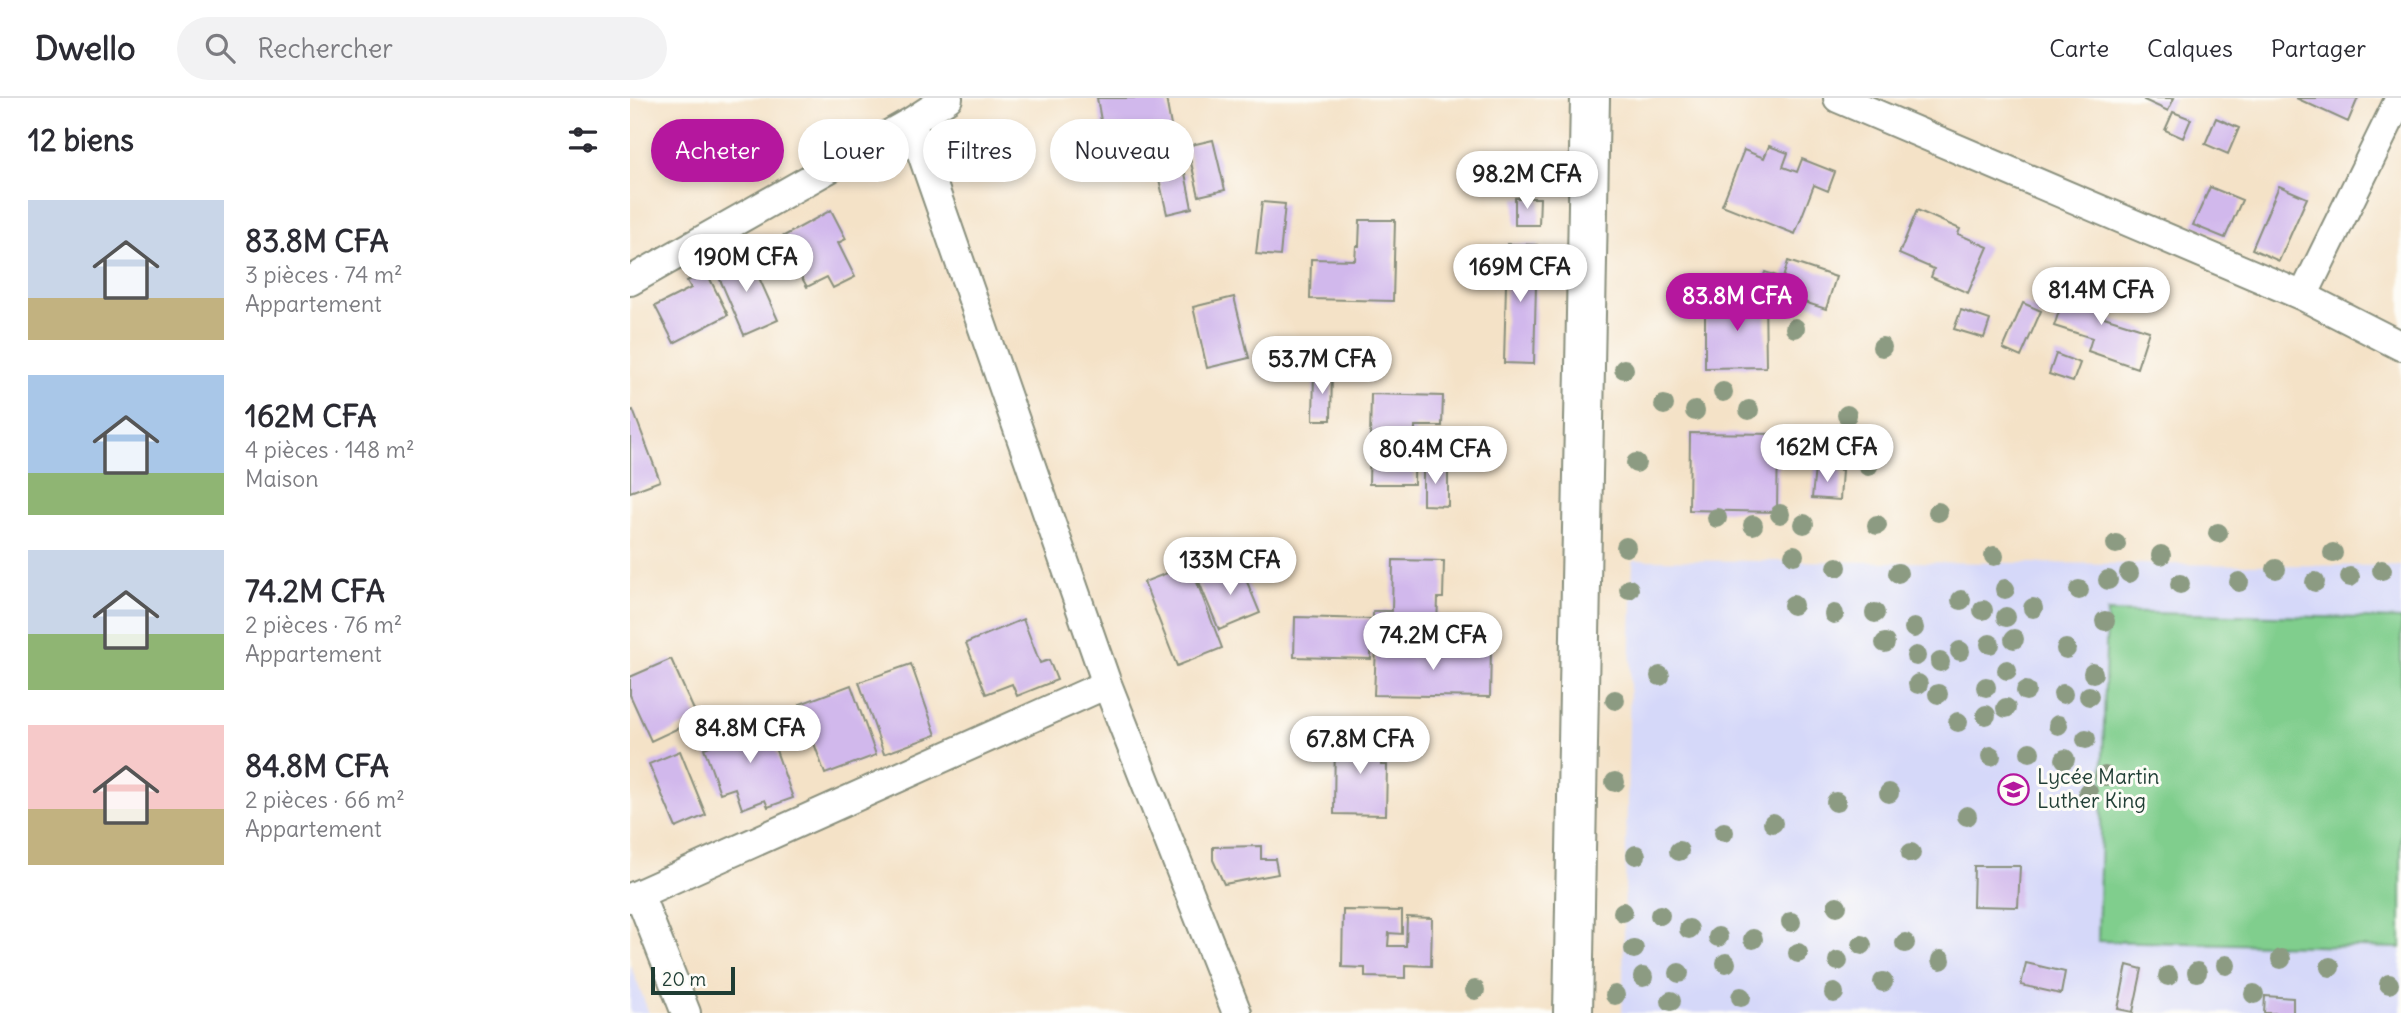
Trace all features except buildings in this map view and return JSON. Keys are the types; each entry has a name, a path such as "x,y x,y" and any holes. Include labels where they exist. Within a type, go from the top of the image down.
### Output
{"street":[{"path":"630,281 911,122 948,98"},
{"path":"1573,1013 1590,98"},
{"path":"1838,98 2302,296 2401,346"},
{"path":"2302,296 2400,98"},
{"path":"911,122 1107,684 1237,1013"},
{"path":"686,1013 635,896 1107,684"}],"shaded area":[{"name":"Lycée Martin Luther King","path":"1633,560 2401,566 2401,1013 1622,1013"},
{"path":"630,964 649,1013 630,1013"}],"green space":[{"path":"2107,612 2401,619 2401,948 2098,941"}],"place":[{"name":"Lycée Martin Luther King","path":"2014,789"}]}
